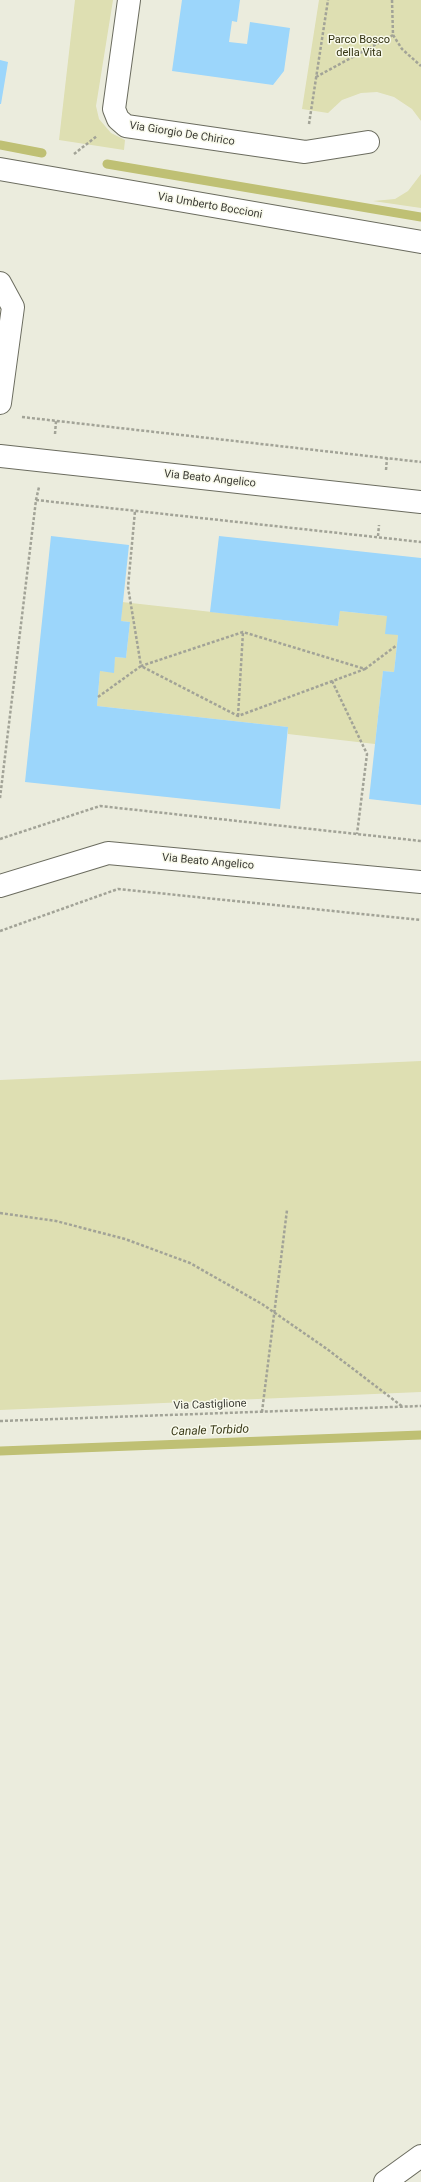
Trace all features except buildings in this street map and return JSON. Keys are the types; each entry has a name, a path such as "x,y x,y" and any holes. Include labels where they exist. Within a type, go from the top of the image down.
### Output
{"street":[{"name":"Via Giorgio De Chirico","path":"129,0 114,101 114,109 118,119 126,126 305,152 368,142"},
{"name":"Via Umberto Boccioni","path":"0,169 421,242"},
{"path":"0,283 13,307 0,403"},
{"name":"Via Beato Angelico","path":"0,456 421,502"},
{"name":"Via Beato Angelico","path":"0,886 108,853 421,882"},
{"path":"385,2182 421,2156"}],"path":[{"path":"305,152 328,0"},
{"path":"392,0 393,35 402,50 421,66"},
{"path":"316,77 393,35"},
{"path":"46,177 118,119"},
{"path":"21,417 421,462"},
{"path":"0,798 36,500 421,542"},
{"path":"135,511 128,587 141,666"},
{"path":"238,716 243,632"},
{"path":"98,697 141,666 243,632 365,669"},
{"path":"141,666 238,716 365,669 397,645"},
{"path":"332,681 368,754 357,834"},
{"path":"0,839 100,806 421,841"},
{"path":"0,931 118,889 421,920"},
{"path":"262,1412 287,1210"},
{"path":"0,1213 56,1221 125,1239 190,1263 274,1312 327,1349 403,1406"},
{"name":"Via Castiglione","path":"0,1421 421,1406"}],"green space":[{"path":"75,0 113,0 96,106 99,119 111,133 125,140 124,150 59,140"},
{"name":"Parco Bosco della Vita","path":"319,0 421,0 421,121 412,109 394,97 377,92 361,93 342,100 328,113 302,109"},
{"path":"421,174 421,208 373,201 395,199 408,191"},
{"path":"122,602 338,626 340,611 387,616 398,635 394,672 383,671 375,744 288,734 288,727 97,706 100,671 113,672 115,657 126,658 130,622 121,621"},
{"path":"421,1061 421,1392 0,1410 0,1080"}],"waterway":[{"path":"0,145 42,153"},
{"path":"107,164 421,217"},
{"name":"Canale Torbido","path":"0,1451 421,1435"}]}
